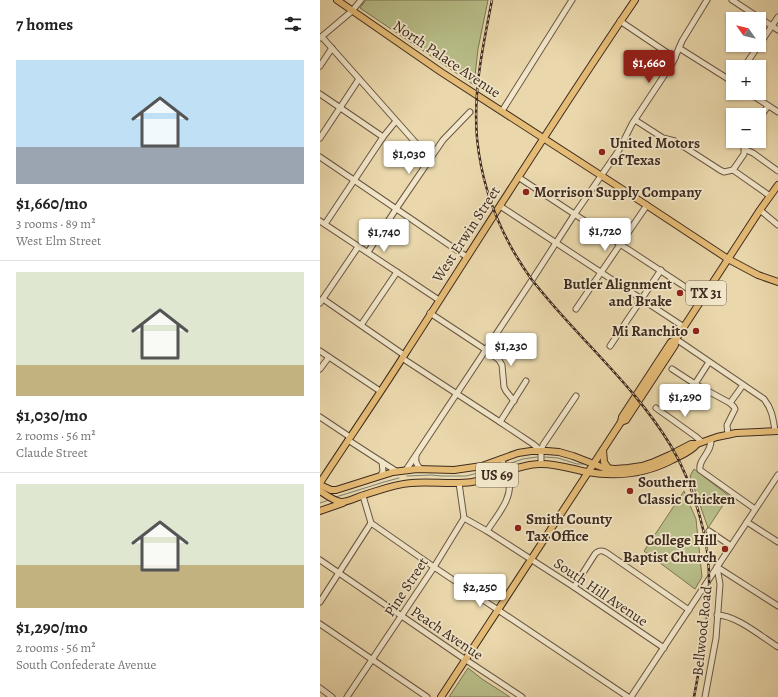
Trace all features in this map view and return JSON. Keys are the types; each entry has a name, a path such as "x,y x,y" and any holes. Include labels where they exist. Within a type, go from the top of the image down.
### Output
{"main road":[{"name":"North Palace Avenue","path":"337,0 447,75 647,205 728,260 758,275 778,282"},
{"name":"West Erwin Street","path":"320,484 518,177 635,0"},
{"name":"TX 31","path":"441,697 621,422 626,420 675,345 676,339 702,298 778,185"},
{"name":"US 69","path":"331,490 336,490 381,475 402,470 421,468 454,470 482,466 524,452 553,451 608,468 628,468 648,464 665,458 691,444 728,434 776,431"},
{"name":"US 69","path":"346,502 386,488 404,484 429,482 460,483 480,480 524,466 541,464 605,474 636,473 661,465 691,450 699,443"},
{"path":"603,450 604,462 608,468"},
{"path":"571,469 577,473 579,486"},
{"path":"402,470 404,484"},
{"path":"328,471 326,482 327,486 331,490"},
{"path":"320,484 331,490"},
{"path":"320,491 337,501 346,502"},
{"path":"320,511 346,502"}],"street":[{"path":"361,0 352,11 321,38 332,48 431,160"},
{"path":"502,111 572,0"},
{"path":"320,417 382,462 402,470 416,455 574,215 622,145 635,120 675,58 684,38 707,0"},
{"path":"732,0 778,30"},
{"path":"749,60 778,17"},
{"path":"620,21 675,58"},
{"path":"320,66 332,48"},
{"path":"679,48 726,78"},
{"path":"320,138 359,78"},
{"path":"320,94 384,137"},
{"path":"759,100 778,112"},
{"path":"368,252 443,140 470,112"},
{"path":"635,120 663,138 675,141 724,172 733,170 744,154 744,150 778,170"},
{"path":"396,121 354,181 322,223 439,300"},
{"path":"320,157 467,257"},
{"path":"733,170 770,196"},
{"path":"518,177 702,298"},
{"path":"576,309 647,205"},
{"path":"500,206 684,328"},
{"path":"760,210 778,225"},
{"path":"358,247 321,301 361,325 457,394 527,440 541,451"},
{"path":"610,346 660,270"},
{"path":"361,325 397,272"},
{"path":"430,313 486,350 501,362 504,387 514,401"},
{"path":"676,339 762,397 768,404 773,415 776,431"},
{"path":"320,351 380,392"},
{"path":"320,369 329,357"},
{"path":"695,384 709,362"},
{"path":"672,370 734,406 735,409 727,425 728,434"},
{"path":"500,422 526,381"},
{"path":"730,404 743,385"},
{"path":"541,464 541,451 543,445 576,396"},
{"path":"656,408 697,437 699,443"},
{"path":"711,439 709,450 699,468 756,509"},
{"path":"524,452 527,440"},
{"path":"416,455 417,465 421,468"},
{"path":"487,530 509,495 509,479 501,459"},
{"path":"381,475 383,470 382,462"},
{"path":"631,697 778,476"},
{"path":"460,483 464,518"},
{"path":"363,496 371,523 628,697"},
{"name":"South Hill Avenue","path":"464,518 487,530 664,648"},
{"name":"Pine Street","path":"347,697 434,567 464,518"},
{"path":"747,522 778,542"},
{"path":"320,602 371,523"},
{"path":"709,531 731,546"},
{"path":"574,587 595,554 598,551 602,551 689,610"},
{"name":"Peach Avenue","path":"320,560 465,660 522,697"},
{"path":"717,567 778,606"},
{"name":"Bellwood Road","path":"705,697 716,638 720,584 717,567"},
{"path":"717,615 723,615 735,619 778,647"},
{"path":"320,624 427,697"},
{"path":"320,688 332,697"}],"green space":[{"path":"366,0 488,0 478,49 474,85 360,8"},
{"path":"694,469 729,496 708,528 690,476"},
{"path":"684,491 696,519 702,577 695,589 644,551"},
{"path":"468,668 482,679 510,697 449,697"}],"waterway":[{"path":"508,464 523,459 537,457"},
{"path":"545,457 558,458 577,464 584,464"},
{"path":"407,476 466,476 501,467"},
{"path":"336,497 399,478"},
{"path":"320,503 329,500"}],"railway":[{"path":"492,0 485,34 476,103 477,138 483,176 488,195 502,230 521,264 532,280 556,309 633,393 671,446 686,476 694,497 703,529 709,571 708,613 694,697"}],"place":[{"name":"United Motors of Texas","path":"602,152"},
{"name":"Morrison Supply Company","path":"526,192"},
{"name":"Butler Alignment and Brake","path":"680,293"},
{"name":"Mi Ranchito","path":"696,331"},
{"name":"Southern Classic Chicken","path":"630,491"},
{"name":"Smith County Tax Office","path":"518,528"},
{"name":"College Hill Baptist Church","path":"725,549"}]}
